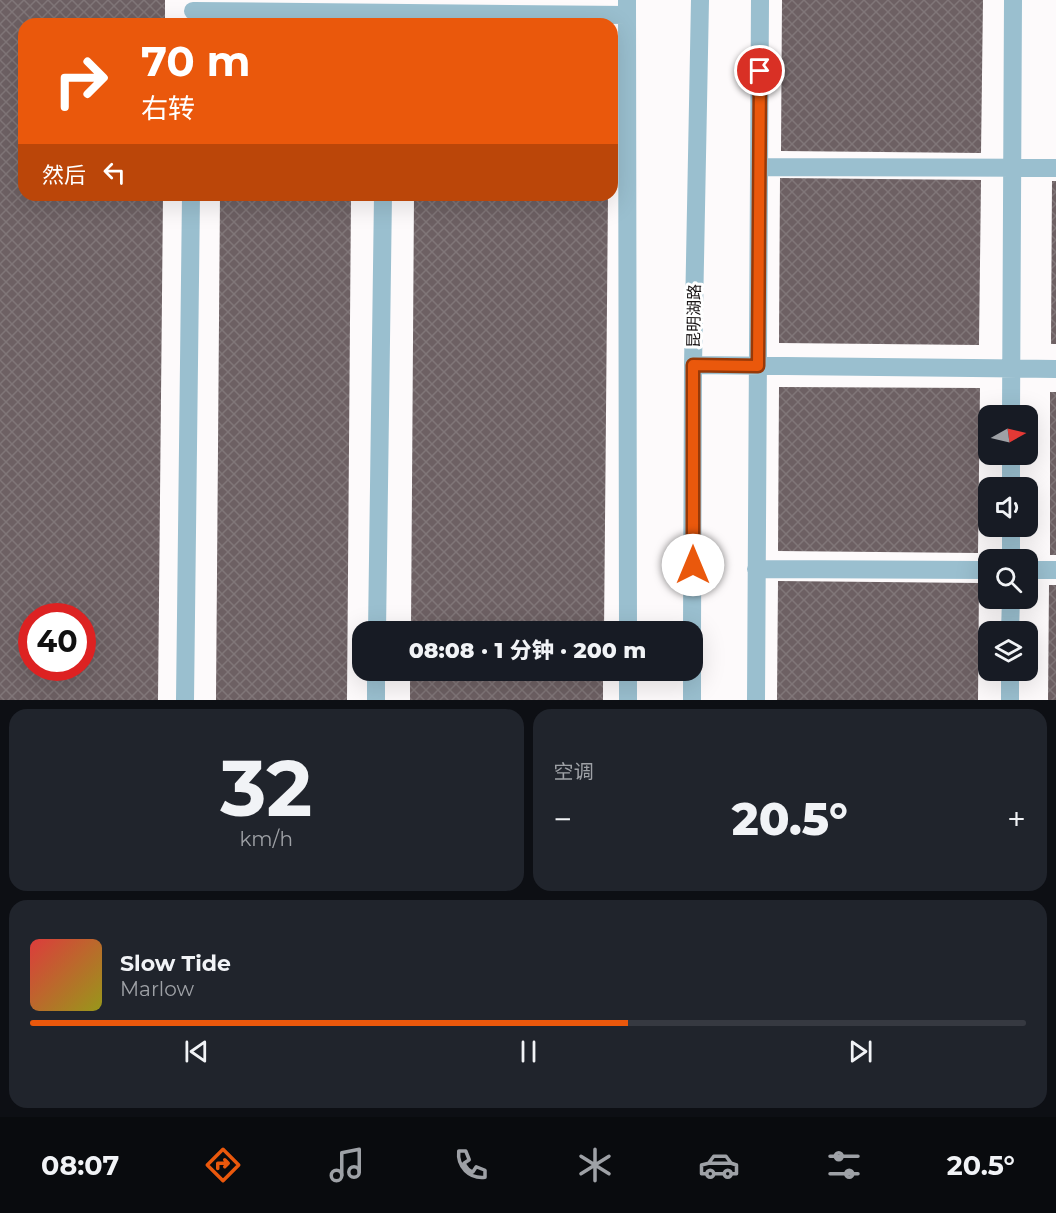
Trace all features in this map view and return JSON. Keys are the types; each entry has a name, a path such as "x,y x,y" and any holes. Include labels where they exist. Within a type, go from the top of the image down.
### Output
{"street":[{"name":"昆明湖路","path":"692,621 693,365 700,0"},
{"path":"756,700 760,0"},
{"path":"1011,405 1014,0"},
{"path":"193,12 386,18 627,7 628,621"},
{"path":"759,167 1056,168"},
{"path":"185,700 191,201"},
{"path":"377,621 383,201"},
{"path":"693,365 1056,369"},
{"path":"756,569 978,570"},
{"path":"1038,570 1056,570"},
{"path":"376,681 376,700"},
{"path":"628,681 628,700"},
{"path":"692,681 692,700"},
{"path":"1010,681 1010,700"}],"building":[{"path":"0,0 165,0 165,18 18,18 18,201 163,201 158,700 0,700"},
{"path":"782,0 983,0 981,153 781,151"},
{"path":"780,178 981,180 979,345 779,343"},
{"path":"1052,181 1056,181 1056,344 1051,344"},
{"path":"220,201 351,201 347,700 216,700"},
{"path":"414,201 608,201 604,621 411,621"},
{"path":"779,387 980,388 978,553 778,551"},
{"path":"1050,392 1056,392 1056,555 1050,555"},
{"path":"778,581 978,583 978,700 777,700"},
{"path":"1049,585 1056,585 1056,700 1048,700"},
{"path":"410,681 603,681 603,700 410,700"}],"route":[{"path":"693,565 693,365 758,366 760,71"}]}
